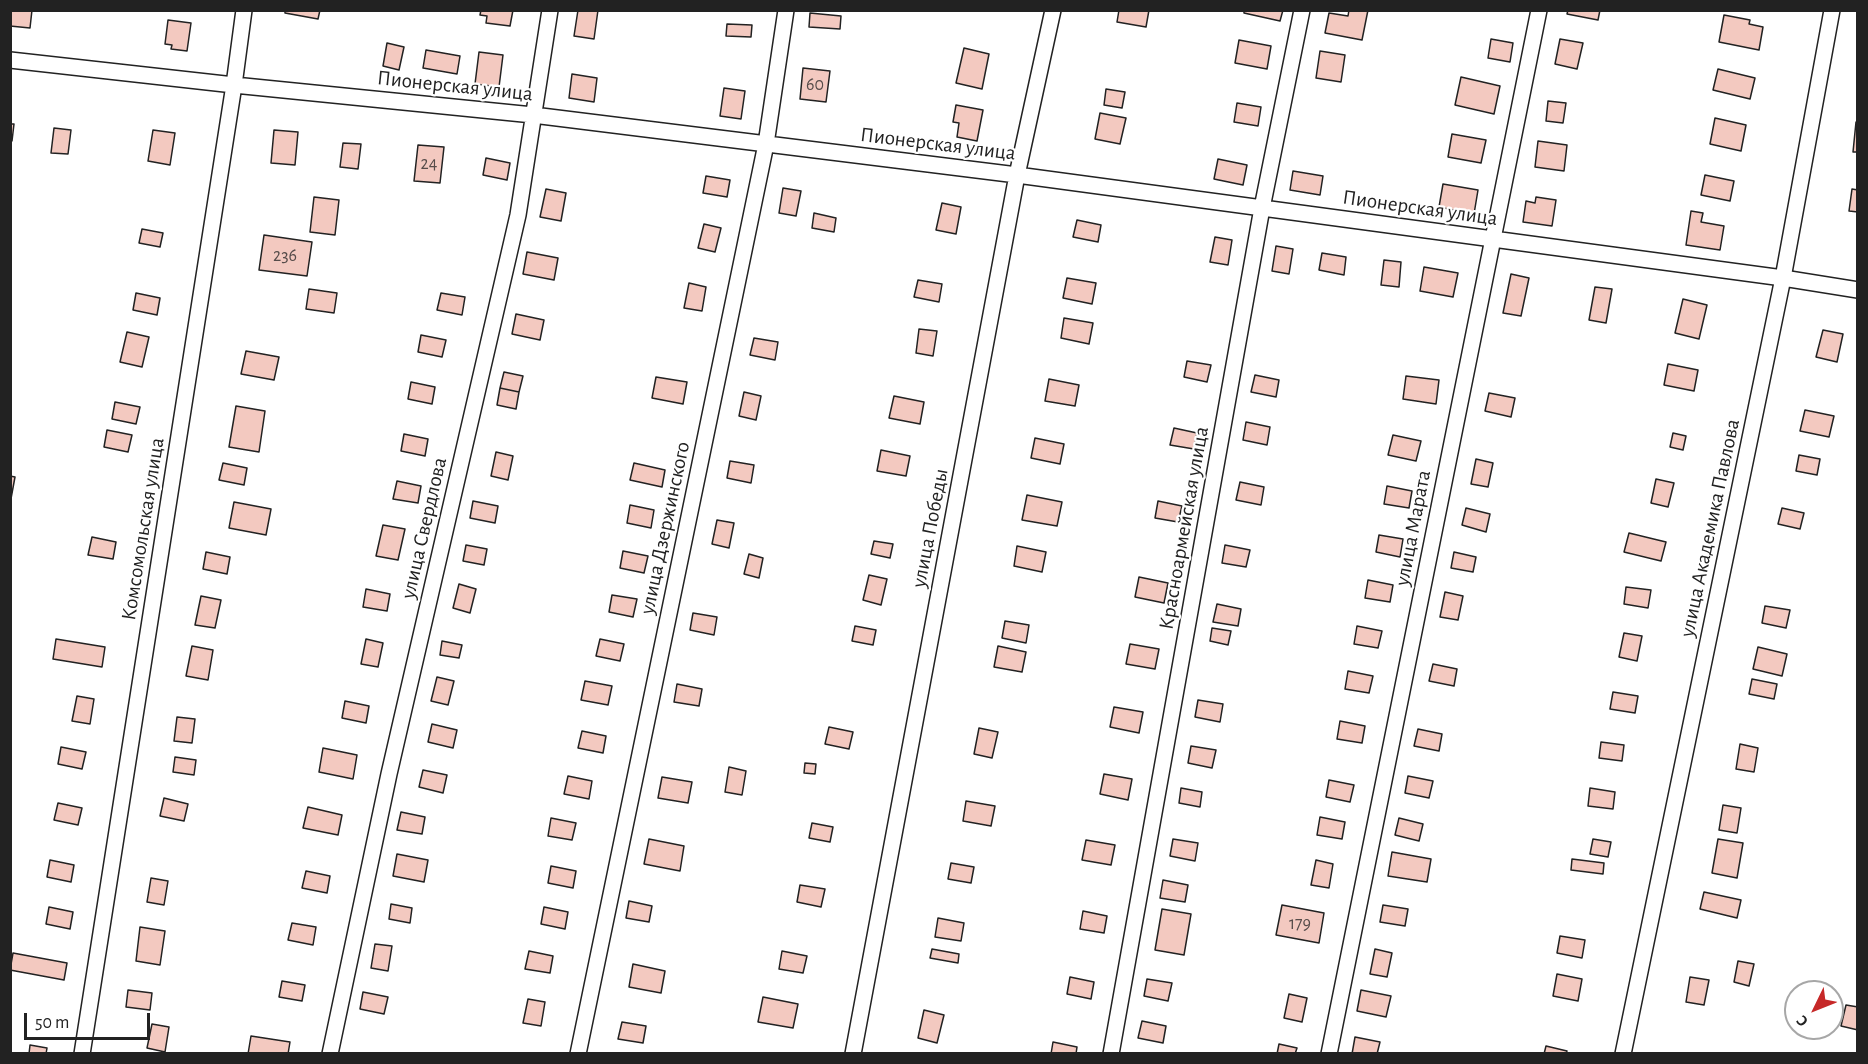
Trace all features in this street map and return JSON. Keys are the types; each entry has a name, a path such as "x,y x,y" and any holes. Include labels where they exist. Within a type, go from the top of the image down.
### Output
{"street":[{"name":"Комсомольская улица","path":"82,1053 244,10"},
{"name":"улица Свердлова","path":"330,1053 389,774 518,216 550,10"},
{"name":"улица Дзержинского","path":"578,1053 766,144 786,10"},
{"name":"улица Победы","path":"853,1053 1017,175 1053,10"},
{"name":"Красноармейская улица","path":"1111,1053 1262,208 1302,10"},
{"name":"улица Марата","path":"1329,1053 1539,10"},
{"name":"улица Академика Павлова","path":"1623,1053 1783,278 1833,10"},
{"name":"Пионерская улица","path":"10,60 533,115 1017,175 1783,278 1857,290"}],"building":[{"path":"10,10 32,10 30,28 10,26"},
{"path":"285,10 320,10 318,19 285,13"},
{"path":"481,10 513,10 510,26 486,23 487,16 480,15"},
{"path":"578,10 598,10 594,39 574,36"},
{"path":"1119,10 1149,10 1146,27 1117,22"},
{"path":"1244,10 1283,10 1280,21 1244,13"},
{"path":"1349,10 1368,10 1362,40 1325,33 1329,13 1348,16"},
{"path":"1568,10 1600,10 1598,20 1567,14"},
{"path":"810,13 841,16 840,29 809,27"},
{"path":"1724,15 1750,20 1749,24 1763,27 1759,50 1719,42"},
{"path":"168,20 191,23 187,51 171,49 172,45 165,44"},
{"path":"727,24 752,25 751,37 726,36"},
{"path":"1491,39 1513,43 1510,62 1488,58"},
{"path":"1560,39 1583,43 1577,69 1555,64"},
{"path":"1239,40 1271,46 1267,69 1235,63"},
{"path":"387,43 404,47 399,70 383,66"},
{"path":"964,48 989,54 982,89 956,83"},
{"path":"426,50 460,56 457,74 423,68"},
{"path":"1320,51 1345,55 1341,82 1316,78"},
{"path":"479,52 503,55 499,87 475,84"},
{"path":"803,68 830,71 826,102 800,99"},
{"path":"1718,69 1755,78 1750,99 1713,90"},
{"path":"572,74 597,78 594,102 569,98"},
{"path":"1461,77 1500,86 1494,114 1455,105"},
{"path":"724,88 745,91 741,119 720,116"},
{"path":"1106,89 1125,92 1122,108 1104,105"},
{"path":"1548,101 1566,103 1563,123 1546,121"},
{"path":"1237,103 1261,107 1258,126 1234,122"},
{"path":"956,105 983,110 977,141 957,137 959,123 953,122"},
{"path":"1100,113 1126,118 1120,144 1095,139"},
{"path":"1715,118 1746,125 1741,151 1710,144"},
{"path":"1856,122 1858,122 1858,152 1853,152"},
{"path":"10,124 14,124 12,141 10,141"},
{"path":"54,128 71,130 68,154 51,153"},
{"path":"153,130 175,133 170,165 148,161"},
{"path":"274,130 298,132 295,165 271,163"},
{"path":"1452,134 1486,140 1481,163 1448,157"},
{"path":"1538,141 1567,145 1564,171 1535,167"},
{"path":"343,143 361,144 358,169 340,167"},
{"path":"418,145 444,147 440,183 414,181"},
{"path":"486,158 510,163 507,180 483,175"},
{"path":"1218,159 1247,165 1243,185 1214,179"},
{"path":"1293,171 1323,176 1320,195 1290,190"},
{"path":"1705,175 1734,181 1730,201 1701,195"},
{"path":"706,176 730,180 727,197 703,193"},
{"path":"1443,184 1478,190 1474,214 1439,207"},
{"path":"783,188 801,191 796,216 779,213"},
{"path":"546,189 566,193 561,221 540,217"},
{"path":"1852,189 1858,190 1858,212 1849,211"},
{"path":"314,197 339,200 335,235 310,232"},
{"path":"1536,197 1556,200 1552,226 1523,222 1526,201 1535,203"},
{"path":"942,203 961,207 956,234 936,230"},
{"path":"1691,211 1703,213 1701,222 1724,226 1720,250 1686,245"},
{"path":"814,213 836,218 834,232 812,228"},
{"path":"1077,220 1101,225 1098,242 1073,237"},
{"path":"704,224 721,228 715,252 698,248"},
{"path":"142,229 163,233 160,247 139,243"},
{"path":"264,235 312,242 307,276 259,270"},
{"path":"1215,237 1232,240 1228,265 1210,262"},
{"path":"1276,246 1293,249 1289,274 1272,271"},
{"path":"527,252 558,258 554,280 523,274"},
{"path":"1322,253 1346,257 1344,275 1319,270"},
{"path":"1384,260 1401,262 1399,287 1381,285"},
{"path":"1424,267 1458,273 1453,297 1420,291"},
{"path":"1511,274 1529,278 1521,316 1503,313"},
{"path":"1067,278 1096,283 1092,304 1063,298"},
{"path":"918,280 942,284 939,302 914,297"},
{"path":"689,283 706,287 702,311 684,308"},
{"path":"1595,287 1612,289 1606,323 1589,320"},
{"path":"309,289 337,293 334,313 306,309"},
{"path":"136,293 160,298 157,315 133,310"},
{"path":"441,293 465,297 462,315 437,310"},
{"path":"1683,299 1707,305 1699,339 1675,333"},
{"path":"516,314 544,320 540,340 512,334"},
{"path":"1064,318 1093,323 1089,344 1061,338"},
{"path":"919,329 937,331 933,356 916,353"},
{"path":"1823,330 1843,334 1837,362 1816,357"},
{"path":"127,332 149,337 142,367 120,362"},
{"path":"421,335 446,340 442,357 418,352"},
{"path":"754,338 778,342 775,360 750,355"},
{"path":"246,351 279,357 274,380 241,374"},
{"path":"1187,361 1211,365 1207,382 1184,377"},
{"path":"1668,364 1698,370 1694,391 1664,385"},
{"path":"504,372 523,376 519,392 500,388"},
{"path":"1255,375 1279,380 1276,397 1251,392"},
{"path":"1406,376 1439,380 1436,404 1403,399"},
{"path":"656,377 687,382 683,404 652,398"},
{"path":"1049,379 1079,385 1075,406 1045,401"},
{"path":"411,382 435,387 432,404 408,399"},
{"path":"500,388 519,392 516,409 497,405"},
{"path":"744,392 761,396 756,420 739,416"},
{"path":"1489,393 1515,398 1511,417 1485,411"},
{"path":"894,396 924,402 920,424 889,418"},
{"path":"115,402 140,407 136,424 112,419"},
{"path":"236,406 265,411 259,452 229,447"},
{"path":"1805,410 1834,416 1829,437 1800,431"},
{"path":"1246,422 1270,427 1267,445 1243,440"},
{"path":"1174,428 1197,433 1194,449 1170,445"},
{"path":"107,430 132,435 128,452 104,447"},
{"path":"1673,433 1686,436 1683,450 1670,447"},
{"path":"404,434 428,439 425,456 401,451"},
{"path":"1393,435 1421,441 1416,461 1388,455"},
{"path":"1035,438 1064,444 1060,464 1031,458"},
{"path":"881,450 910,456 906,476 877,471"},
{"path":"496,452 513,456 508,480 491,476"},
{"path":"1799,455 1820,459 1817,475 1796,471"},
{"path":"1476,459 1493,463 1488,487 1471,484"},
{"path":"730,461 754,465 751,483 727,478"},
{"path":"223,463 247,468 244,485 219,480"},
{"path":"634,463 665,470 662,487 630,480"},
{"path":"10,476 15,477 10,504"},
{"path":"1656,479 1674,483 1668,507 1651,503"},
{"path":"397,481 421,486 418,503 393,499"},
{"path":"1240,482 1264,487 1261,505 1236,500"},
{"path":"1387,486 1412,491 1409,508 1384,504"},
{"path":"1027,495 1062,502 1057,526 1022,520"},
{"path":"473,501 498,506 495,523 470,518"},
{"path":"1158,501 1182,506 1178,522 1155,518"},
{"path":"234,502 271,509 266,535 229,528"},
{"path":"630,505 654,510 651,528 627,523"},
{"path":"1466,508 1490,514 1486,532 1462,525"},
{"path":"1782,508 1804,513 1800,529 1778,524"},
{"path":"717,520 734,523 729,548 712,544"},
{"path":"383,525 405,529 398,560 376,556"},
{"path":"1629,533 1666,542 1661,561 1624,552"},
{"path":"1379,535 1403,539 1400,557 1376,552"},
{"path":"92,537 116,542 113,559 88,555"},
{"path":"874,541 893,544 890,558 871,554"},
{"path":"466,545 487,549 484,565 463,561"},
{"path":"1225,545 1250,550 1246,567 1222,563"},
{"path":"1017,546 1046,552 1042,572 1014,566"},
{"path":"623,551 648,556 644,573 620,568"},
{"path":"206,552 230,557 227,574 203,569"},
{"path":"1454,552 1476,557 1473,572 1451,568"},
{"path":"749,554 763,558 759,578 744,574"},
{"path":"869,575 887,579 881,605 863,600"},
{"path":"1139,577 1168,583 1164,603 1135,597"},
{"path":"1368,580 1393,585 1390,602 1365,598"},
{"path":"459,584 476,589 470,613 453,608"},
{"path":"1626,587 1651,590 1648,608 1624,604"},
{"path":"366,589 390,594 387,611 363,607"},
{"path":"1445,592 1463,596 1458,620 1440,617"},
{"path":"612,595 637,599 633,617 609,612"},
{"path":"201,596 221,600 215,628 195,625"},
{"path":"1217,604 1241,609 1238,626 1213,622"},
{"path":"1765,606 1790,610 1786,628 1762,623"},
{"path":"693,613 717,617 714,635 690,630"},
{"path":"1005,621 1029,625 1026,643 1002,638"},
{"path":"855,626 876,630 873,645 852,641"},
{"path":"1357,626 1382,631 1378,648 1354,644"},
{"path":"1212,628 1231,631 1228,645 1210,641"},
{"path":"1624,633 1642,636 1637,661 1619,657"},
{"path":"56,639 105,647 102,667 53,659"},
{"path":"366,639 383,643 378,667 361,664"},
{"path":"600,639 624,644 620,661 596,656"},
{"path":"442,641 462,645 459,658 440,655"},
{"path":"1130,644 1159,649 1155,669 1126,664"},
{"path":"192,646 213,650 208,680 186,676"},
{"path":"998,646 1026,652 1022,672 994,667"},
{"path":"1758,647 1787,654 1782,676 1753,669"},
{"path":"1433,664 1457,669 1454,686 1429,681"},
{"path":"1348,671 1373,676 1369,693 1345,689"},
{"path":"437,677 454,681 448,705 431,701"},
{"path":"1752,679 1777,684 1774,699 1749,694"},
{"path":"585,681 612,686 608,705 581,700"},
{"path":"677,684 702,689 699,706 674,702"},
{"path":"1613,692 1638,696 1635,713 1610,709"},
{"path":"77,696 94,699 90,724 72,721"},
{"path":"1198,700 1223,704 1220,722 1195,717"},
{"path":"345,701 369,706 366,723 342,718"},
{"path":"1114,707 1143,712 1139,733 1110,727"},
{"path":"177,717 195,719 192,743 174,741"},
{"path":"1340,721 1365,726 1362,743 1337,739"},
{"path":"432,724 457,730 453,748 428,742"},
{"path":"829,727 853,732 849,749 825,744"},
{"path":"979,728 998,732 992,758 974,754"},
{"path":"1418,729 1442,734 1439,751 1414,746"},
{"path":"582,731 606,736 603,753 578,748"},
{"path":"1601,742 1624,745 1622,761 1599,758"},
{"path":"1740,744 1758,748 1754,772 1736,769"},
{"path":"1191,746 1216,750 1212,768 1188,763"},
{"path":"61,747 86,752 82,769 58,764"},
{"path":"323,748 357,755 353,779 319,772"},
{"path":"175,757 196,760 194,775 173,772"},
{"path":"805,763 816,764 815,774 804,773"},
{"path":"729,767 746,771 742,795 725,792"},
{"path":"423,770 447,775 443,793 419,787"},
{"path":"1104,774 1132,779 1128,800 1100,794"},
{"path":"568,776 592,781 589,799 564,794"},
{"path":"1408,776 1433,781 1429,798 1405,793"},
{"path":"662,777 692,782 688,803 658,798"},
{"path":"1329,780 1354,785 1350,802 1326,797"},
{"path":"1181,788 1202,792 1200,807 1179,803"},
{"path":"1590,788 1615,792 1613,809 1588,806"},
{"path":"164,798 188,804 184,821 160,816"},
{"path":"966,801 995,806 991,826 963,821"},
{"path":"58,803 82,808 78,825 54,820"},
{"path":"1723,805 1741,808 1737,833 1719,830"},
{"path":"308,807 342,815 338,835 303,828"},
{"path":"401,812 425,817 422,834 397,830"},
{"path":"1320,817 1345,822 1342,839 1317,835"},
{"path":"551,818 576,823 572,840 548,836"},
{"path":"1399,818 1423,824 1419,841 1395,835"},
{"path":"812,823 833,827 830,842 809,838"},
{"path":"649,839 684,846 680,871 644,864"},
{"path":"1173,839 1198,843 1195,861 1170,856"},
{"path":"1593,839 1611,842 1608,857 1590,854"},
{"path":"1718,839 1743,843 1737,878 1712,873"},
{"path":"1086,840 1115,845 1111,865 1082,860"},
{"path":"1392,852 1431,859 1427,882 1388,876"},
{"path":"397,854 428,860 424,882 393,876"},
{"path":"1572,859 1604,863 1603,874 1571,870"},
{"path":"50,860 74,865 71,882 47,877"},
{"path":"1316,860 1333,864 1329,888 1311,885"},
{"path":"951,863 974,867 971,883 948,879"},
{"path":"551,866 576,871 573,888 548,883"},
{"path":"306,871 330,876 327,893 302,888"},
{"path":"151,878 168,881 164,905 147,902"},
{"path":"1163,880 1188,885 1185,902 1160,898"},
{"path":"800,885 825,889 821,907 797,902"},
{"path":"1704,892 1741,900 1737,918 1700,909"},
{"path":"629,901 652,906 649,922 626,918"},
{"path":"391,904 412,908 410,923 389,919"},
{"path":"1282,905 1324,913 1319,943 1276,935"},
{"path":"1383,905 1408,909 1405,926 1380,922"},
{"path":"49,907 73,912 70,929 46,924"},
{"path":"544,907 568,912 565,929 541,924"},
{"path":"1162,909 1191,914 1184,955 1155,950"},
{"path":"1083,911 1107,916 1104,933 1080,929"},
{"path":"938,918 964,923 961,941 935,937"},
{"path":"292,923 316,927 313,945 288,940"},
{"path":"140,927 165,931 160,965 136,961"},
{"path":"1560,936 1585,940 1582,958 1557,953"},
{"path":"375,944 392,946 388,971 371,968"},
{"path":"932,949 959,954 958,963 930,958"},
{"path":"1375,949 1392,953 1387,977 1370,974"},
{"path":"529,951 553,956 550,973 525,969"},
{"path":"782,951 807,956 803,973 779,969"},
{"path":"13,953 67,963 64,980 10,970"},
{"path":"1738,961 1754,964 1749,986 1734,982"},
{"path":"633,964 665,971 661,993 629,987"},
{"path":"1557,974 1582,979 1578,1001 1553,996"},
{"path":"1070,977 1094,982 1091,999 1067,994"},
{"path":"1690,977 1709,980 1704,1005 1686,1002"},
{"path":"1147,979 1172,983 1168,1001 1144,996"},
{"path":"282,981 305,985 302,1001 279,997"},
{"path":"128,990 152,993 150,1010 126,1007"},
{"path":"1361,990 1391,996 1386,1017 1357,1011"},
{"path":"363,992 388,997 384,1014 360,1009"},
{"path":"1289,994 1307,998 1302,1022 1284,1018"},
{"path":"763,997 798,1004 793,1028 758,1022"},
{"path":"528,999 545,1002 541,1026 523,1023"},
{"path":"1846,1005 1858,1007 1858,1030 1844,1027"},
{"path":"924,1010 944,1015 937,1043 918,1038"},
{"path":"1142,1021 1166,1026 1163,1043 1138,1038"},
{"path":"622,1022 646,1026 643,1043 618,1039"},
{"path":"152,1024 169,1027 165,1052 147,1048"},
{"path":"251,1036 290,1042 288,1054 248,1054"},
{"path":"1355,1037 1380,1042 1377,1054 1352,1054"},
{"path":"1053,1042 1077,1047 1076,1054 1051,1054"},
{"path":"1279,1044 1297,1048 1295,1054 1277,1054"},
{"path":"30,1045 47,1048 46,1054 29,1054"},
{"path":"1546,1046 1567,1051 1566,1054 1544,1054"}]}
